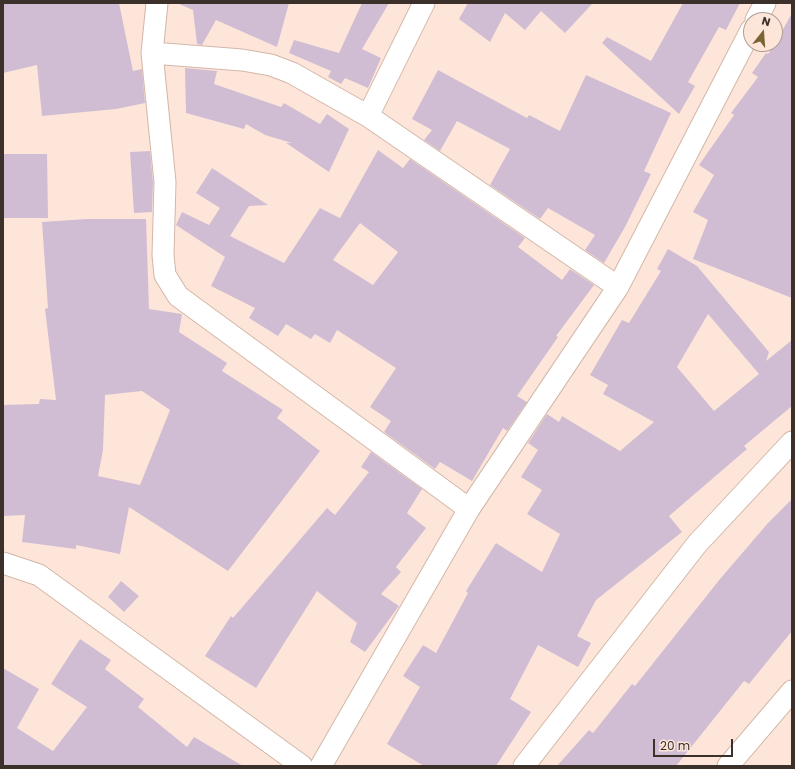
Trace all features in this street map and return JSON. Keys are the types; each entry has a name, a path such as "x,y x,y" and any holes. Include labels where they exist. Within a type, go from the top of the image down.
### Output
{"street":[{"path":"157,3 152,53 165,182 163,255 165,275 178,296 469,510"},
{"path":"368,116 424,3"},
{"path":"760,12 765,3"},
{"path":"320,766 469,510 618,286 743,45"},
{"path":"152,53 242,60 271,65 292,73 368,116 618,286"},
{"path":"524,766 697,544 792,442"},
{"path":"3,563 39,575 302,766"},
{"path":"728,766 792,691"}],"building":[{"path":"3,3 119,3 133,71 142,69 145,103 116,109 42,116 37,65 3,73"},
{"path":"177,3 289,3 277,47 216,20 202,45 197,44 193,10"},
{"path":"362,3 389,3 362,49 381,58 368,88 345,78 341,84 328,77 331,71 289,53 294,40 339,53"},
{"path":"468,3 593,3 565,33 541,11 525,30 505,13 490,42 459,19"},
{"path":"683,3 740,3 726,30 719,27 688,82 695,86 679,114 602,43 607,37 651,61"},
{"path":"792,13 792,298 693,259 708,220 693,212 714,175 699,165 734,115 731,113 758,77 752,73 766,53 783,52 783,29"},
{"path":"185,68 217,71 214,84 281,107 284,103 320,124 327,114 349,129 329,172 286,143 292,143 265,135 246,124 244,129 186,113"},
{"path":"438,70 527,118 529,115 560,131 586,75 671,113 644,171 651,174 625,227 604,263 585,250 595,235 548,208 540,219 490,185 510,149 457,121 440,151 424,140 432,130 412,119"},
{"path":"378,150 403,168 410,159 525,238 518,247 562,280 570,269 594,285 556,336 558,337 517,396 527,402 507,431 503,428 472,481 440,462 435,469 384,432 391,421 370,407 396,368 337,330 330,343 315,334 311,339 286,324 278,336 249,318 255,308 211,286 225,257 176,225 182,212 209,225 220,208 196,193 212,168 268,205 249,206 230,236 284,263 320,208 340,218","holes":["360,223 398,252 373,285 333,260"]},
{"path":"150,151 153,182 152,212 134,213 130,152"},
{"path":"3,154 47,154 48,218 3,218"},
{"path":"87,219 146,219 149,309 182,314 179,332 227,363 222,371 283,410 277,418 320,451 228,571 129,507 120,554 76,545 76,549 22,542 25,515 3,516 3,405 39,404 40,399 56,400 45,309 48,308 42,222","holes":["142,391 170,410 140,485 98,476 103,450 105,395"]},
{"path":"668,249 697,266 769,352 766,361 792,340 792,406 744,446 747,449 669,516 682,532 596,600 577,636 591,643 578,667 538,645 510,699 531,712 496,766 424,766 387,744 420,687 403,676 423,645 436,653 468,593 466,591 496,543 542,572 560,534 527,514 542,490 521,477 538,450 528,443 547,414 559,422 562,416 620,451 654,422 603,394 608,385 590,375 622,320 629,323 661,271 657,269","holes":["708,314 759,374 714,411 677,367"]},
{"path":"371,452 422,489 407,513 426,528 396,567 401,572 381,594 399,606 365,652 350,642 357,623 317,591 256,688 205,656 231,616 233,618 327,508 335,515 369,472 361,467"},
{"path":"792,499 792,631 749,684 744,681 676,766 557,766 589,730 593,733 632,684 635,686 720,579 768,523"},
{"path":"121,581 139,596 124,612 108,597"},
{"path":"80,639 111,660 105,669 144,699 138,707 187,747 194,737 243,766 3,766 3,668 39,689 17,728 53,751 87,707 51,684"}]}
